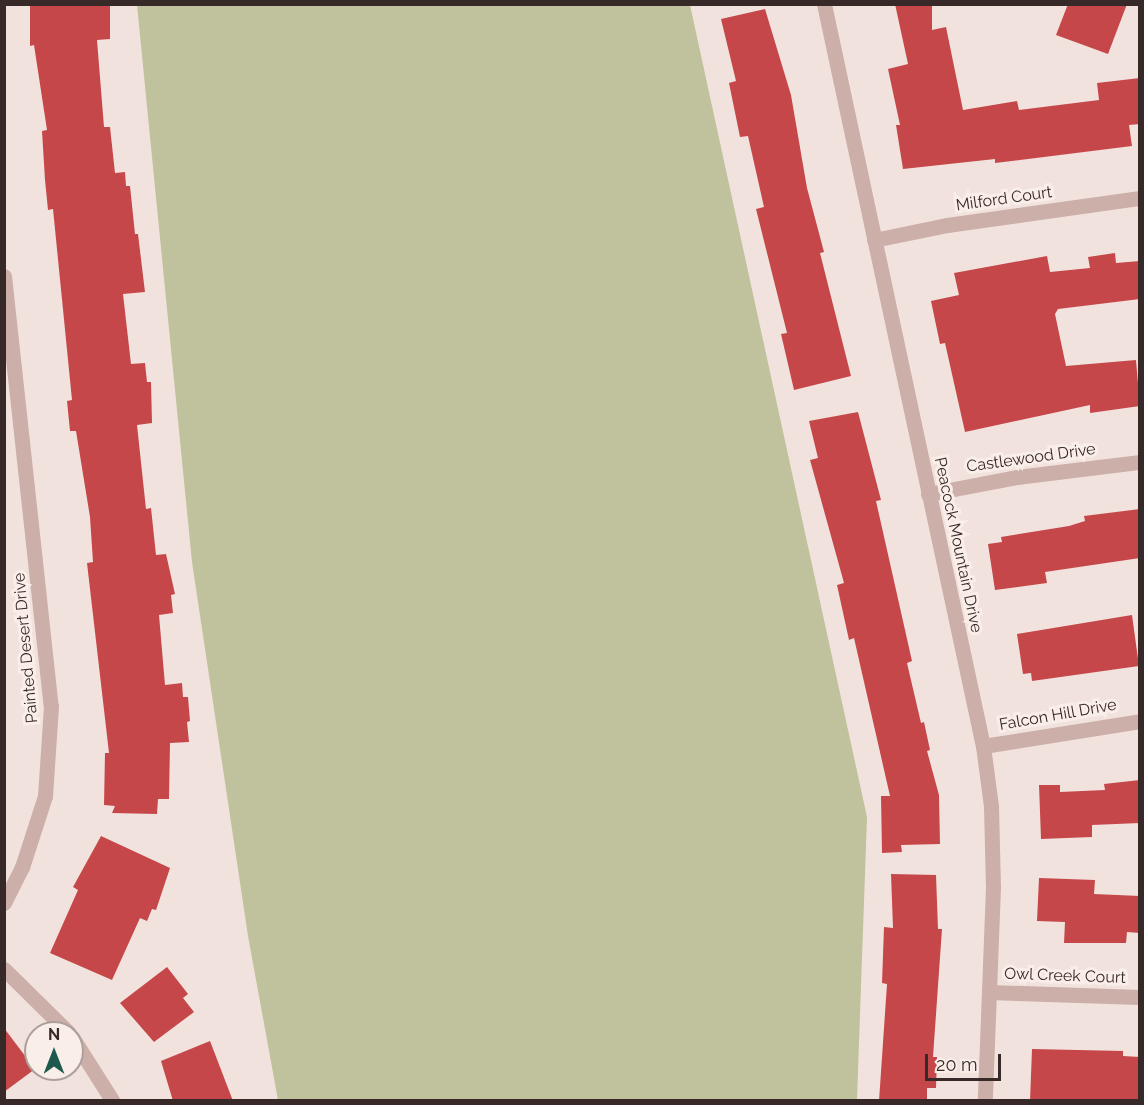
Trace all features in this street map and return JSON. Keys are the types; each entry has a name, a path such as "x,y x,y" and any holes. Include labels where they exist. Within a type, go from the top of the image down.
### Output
{"street":[{"name":"Peacock Mountain Drive","path":"824,4 983,746 991,806 993,886 985,1101"},
{"name":"Milford Court","path":"874,240 959,223 1140,198"},
{"name":"Painted Desert Drive","path":"4,276 51,706 45,796 22,867 4,903"},
{"name":"Castlewood Drive","path":"928,494 1017,477 1140,462"},
{"name":"Falcon Hill Drive","path":"983,746 1140,721"},
{"path":"4,969 57,1021"},
{"name":"Owl Creek Court","path":"989,992 1140,997"},
{"path":"84,1056 112,1101"}],"green space":[{"path":"137,5 690,5 867,817 857,1100 278,1100 248,936 192,562"}],"building":[{"path":"30,4 110,4 110,39 97,40 104,127 110,127 115,173 125,172 126,186 130,186 145,292 123,294 131,364 145,363 147,382 151,382 152,423 137,425 146,509 151,508 156,555 166,554 175,594 171,595 173,613 159,615 165,685 182,683 183,697 188,697 190,721 187,722 189,742 170,743 169,799 158,799 157,814 112,813 115,806 104,805 105,753 109,753 87,563 93,562 90,517 76,431 70,431 67,401 72,400 53,209 48,210 45,180 42,131 47,130 34,45 30,46"},
{"path":"895,4 932,4 932,30 946,27 963,110 1017,101 1019,110 1099,100 1097,83 1140,78 1140,124 1129,125 1132,146 995,163 995,159 903,169 896,125 900,125 888,69 908,64"},
{"path":"1068,4 1127,4 1108,54 1056,35"},
{"path":"765,9 791,95 807,188 824,252 820,253 851,376 794,390 781,334 787,333 756,209 764,207 748,136 740,137 729,83 736,81 721,19"},
{"path":"1115,253 1116,263 1140,261 1140,299 1058,309 1055,314 1066,366 1136,360 1140,406 1090,413 1090,405 965,432 945,343 940,344 931,301 959,295 954,273 1047,256 1050,272 1090,268 1088,257"},
{"path":"858,412 881,500 876,501 912,661 907,663 921,723 924,722 930,750 927,751 939,795 940,844 901,845 902,852 882,853 881,796 890,796 854,638 849,640 837,585 844,583 810,460 818,458 809,421"},
{"path":"1140,509 1140,558 1045,572 1047,583 995,590 988,544 1002,542 1001,537 1069,526 1085,521 1084,516"},
{"path":"1132,615 1139,666 1032,681 1031,673 1023,674 1017,634"},
{"path":"1140,780 1140,823 1092,825 1092,837 1041,839 1039,785 1060,785 1060,792 1105,790 1104,784"},
{"path":"101,836 170,868 156,910 152,909 147,921 140,918 112,980 50,953 78,890 73,887"},
{"path":"891,874 936,875 938,929 942,929 933,1057 937,1057 936,1088 927,1088 927,1101 879,1101 887,984 882,983 884,927 893,928"},
{"path":"1039,878 1095,880 1094,894 1140,896 1140,933 1127,932 1126,943 1064,943 1065,922 1037,921"},
{"path":"167,967 188,994 183,998 194,1012 154,1042 120,1003"},
{"path":"4,1028 24,1054 24,1077 4,1092"},
{"path":"210,1041 233,1101 173,1101 161,1061"},
{"path":"1032,1049 1123,1051 1123,1056 1140,1057 1140,1101 1030,1101"}]}
